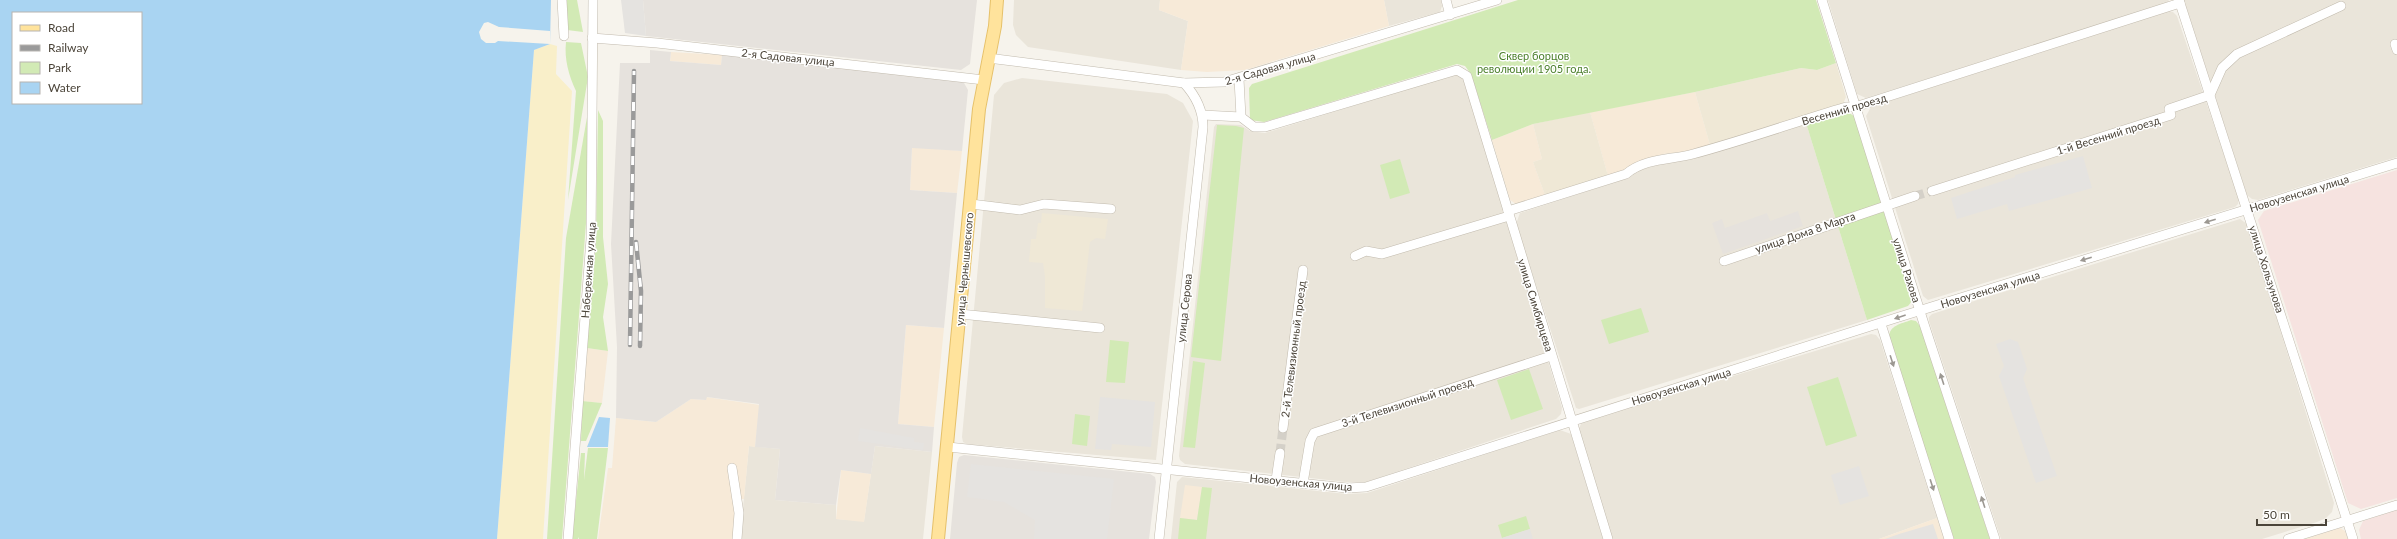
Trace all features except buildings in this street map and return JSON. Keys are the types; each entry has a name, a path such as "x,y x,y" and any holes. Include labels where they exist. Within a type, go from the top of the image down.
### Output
{"main road":[{"name":"улица Чернышевского","path":"938,539 984,80 997,0"}],"street":[{"path":"562,0 564,36"},
{"name":"Набережная улица","path":"568,539 591,239 593,0"},
{"path":"1446,0 1450,14"},
{"name":"2-я Садовая улица","path":"988,58 1184,83 1224,82 1239,79 1497,0"},
{"name":"улица Рахова","path":"1822,0 1920,310 1995,539"},
{"name":"Весенний проезд","path":"1355,256 1366,251 1382,254 1626,174 1634,168 1663,159 1691,155 1846,107 1855,107 2179,2"},
{"name":"улица Хользунова","path":"2179,2 2353,539"},
{"path":"2210,95 2222,68 2237,54 2341,6"},
{"name":"2-я Садовая улица","path":"592,38 665,44 984,80"},
{"name":"улица Симбирцева","path":"1241,117 1254,127 1265,127 1457,70 1463,72 1467,76 1551,356 1608,539"},
{"path":"1203,116 1241,117 1239,79"},
{"name":"улица Серова","path":"1159,539 1203,116 1192,91 1184,83"},
{"name":"1-й Весенний проезд","path":"1932,191 2171,115 2169,109 2210,95"},
{"name":"Новоузенская улица","path":"948,447 1347,488 1366,487 1920,310 2397,163"},
{"path":"1887,206 1915,196"},
{"path":"971,204 1020,210 1044,204 1111,209"},
{"name":"улица Дома 8 Марта","path":"1724,260 1887,206"},
{"name":"2-й Телевизионный проезд","path":"1283,428 1303,270"},
{"path":"960,314 1100,328"},
{"path":"1880,324 1949,539"},
{"name":"3-й Телевизионный проезд","path":"1303,483 1310,440 1314,433 1551,356"},
{"path":"1276,480 1280,453"},
{"path":"732,468 740,513 737,539"},
{"path":"2288,539 2397,505"}],"shaded area":[{"path":"621,0 643,0 646,36 625,33"},
{"path":"643,0 977,0 970,64 961,70 646,36"},
{"path":"1014,0 1160,0 1159,10 1188,21 1181,70 1028,47 1016,35 1013,25"},
{"path":"1160,0 1384,0 1389,26 1245,70 1207,72 1181,70 1188,21 1159,10"},
{"path":"1384,0 1441,0 1442,6 1440,12 1389,26"},
{"path":"1828,0 2169,0 2166,4 1866,98 1857,94"},
{"path":"2184,0 2397,0 2397,157 2258,200 2252,199 2247,195"},
{"path":"2169,11 2173,12 2177,16 2239,199 2238,204 2235,207 1928,300 1923,296 1866,116 1871,107"},
{"path":"650,50 671,52 670,61 721,65 722,55 958,80 964,83 968,90 962,151 912,148 910,190 957,193 944,328 906,325 898,424 934,427 932,452 875,446 871,474 841,470 836,505 775,500 780,449 755,447 759,404 707,397 706,400 691,399 656,422 616,418 617,347 611,244 620,63 650,63"},
{"path":"671,52 722,55 721,65 670,61"},
{"path":"1836,63 1846,97 1843,104 1710,145 1695,92 1801,68 1817,70"},
{"path":"1457,74 1464,78 1562,408 1561,414 1556,419 1366,482 1346,482 1185,464 1180,460 1179,456 1214,127 1216,124 1241,125 1250,131 1265,133"},
{"path":"1022,78 1167,94 1183,103 1193,121 1156,460 967,444 963,442 962,437 994,95 1004,83"},
{"path":"1695,92 1710,145 1691,151 1663,154 1632,165 1625,171 1608,176 1590,112"},
{"path":"1590,112 1608,176 1545,195 1533,162 1542,159 1533,124"},
{"path":"1806,123 1867,320 1579,409 1576,408 1516,224 1520,213 1628,178 1637,171"},
{"path":"1533,124 1542,159 1533,162 1545,195 1516,204 1510,200 1492,140"},
{"path":"912,147 962,151 957,193 910,190"},
{"path":"2083,156 2092,188 2009,211 2007,204 1957,219 1951,198 2015,177 2015,175"},
{"path":"2397,170 2397,498 2361,509 2348,503 2258,220 2264,211"},
{"path":"1798,211 1803,226 1723,254 1712,223 1722,219 1725,228 1767,213 1770,221"},
{"path":"1042,213 1108,219 1105,239 1096,238 1090,242 1082,311 1045,308 1045,276 1043,263 1029,262 1031,239 1036,239 1038,223 1041,223"},
{"path":"2240,219 2247,224 2334,503 2332,512 2326,518 2317,522 2262,539 2001,539 1929,321 1929,317 1932,314"},
{"path":"906,325 944,328 934,427 898,424"},
{"path":"1871,334 1876,335 1880,340 1937,518 1879,539 1612,539 1578,430 1582,422"},
{"path":"2010,339 2018,342 2027,369 2023,378 2057,476 2036,483 1999,376 2004,366 1996,344"},
{"path":"587,348 608,351 602,403 582,401"},
{"path":"706,397 760,405 755,447 749,446 744,499 735,499 734,539 598,539 608,468 612,468 616,418 656,422 691,399 706,400"},
{"path":"1100,397 1155,402 1151,447 1112,444 1111,450 1095,449"},
{"path":"860,428 914,438 914,442 924,443 923,450 858,441"},
{"path":"1560,430 1571,434 1603,539 1171,539 1177,482 1182,477 1347,494 1367,493"},
{"path":"749,446 780,449 775,500 836,505 836,519 864,521 875,446 932,452 923,539 740,539"},
{"path":"964,455 1150,474 1155,477 1156,482 1149,539 950,539 957,463 959,457"},
{"path":"971,464 1114,479 1107,539 1034,539 1035,520 1004,502 967,497"},
{"path":"1859,466 1869,496 1840,505 1831,475"},
{"path":"841,470 871,474 864,522 836,519"},
{"path":"1185,485 1202,487 1197,520 1180,518"},
{"path":"2397,510 2397,539 2361,539 2359,530 2363,521"},
{"path":"1937,518 1944,539 1879,539"},
{"path":"1933,524 1938,539 1885,539 1899,534"},
{"path":"2340,528 2345,531 2348,539 2304,539"},
{"path":"1530,529 1533,539 1502,539 1502,538"}],"green space":[{"path":"565,0 577,0 583,32 567,30"},
{"name":"Сквер борцов революции 1905 года.","path":"1518,0 1816,0 1836,63 1817,70 1801,68 1695,92 1533,124 1492,140 1471,74 1465,66 1457,64 1264,122 1250,120 1249,88 1252,84"},
{"path":"566,42 581,43 588,77 568,200 576,91 568,67"},
{"path":"590,100 586,223 562,539 547,539 566,238"},
{"path":"598,110 603,121 603,237 608,284 603,317 608,351 587,348 596,242"},
{"path":"1846,111 1854,116 1912,301 1908,306 1867,320 1806,123"},
{"path":"1217,125 1244,128 1221,361 1191,357"},
{"path":"1400,159 1410,193 1390,199 1380,165"},
{"path":"1641,308 1649,332 1609,344 1601,320"},
{"path":"1911,320 1916,321 1920,326 1990,539 1954,539 1889,338 1893,328"},
{"path":"1110,340 1129,342 1125,383 1106,382"},
{"path":"1193,361 1205,363 1195,448 1183,447"},
{"path":"1529,369 1543,409 1511,420 1497,380"},
{"path":"1838,377 1857,436 1826,446 1807,387"},
{"path":"582,401 602,403 586,441 581,441"},
{"path":"1075,414 1090,416 1087,446 1072,444"},
{"path":"588,448 608,448 597,539 579,539 579,537 578,539 572,539 581,453 585,453 584,480"},
{"path":"1202,487 1212,488 1206,539 1178,539 1180,518 1197,520"},
{"path":"1526,516 1530,529 1502,538 1498,525"}],"sand":[{"path":"550,44 557,46 556,74 572,91 543,539 497,539 534,50"}],"water":[{"path":"0,0 551,0 550,44 534,50 497,539 0,539"},
{"path":"599,417 610,418 608,447 587,447"}],"pier":[{"path":"488,22 499,27 550,31 550,44 498,41 495,43 486,43 481,39 479,32 484,23"}],"tunnel":[{"path":"1915,196 1932,191"},
{"path":"1280,453 1283,428"}],"railway":[{"path":"630,345 634,71"},
{"path":"636,242 641,291 640,346"}]}
